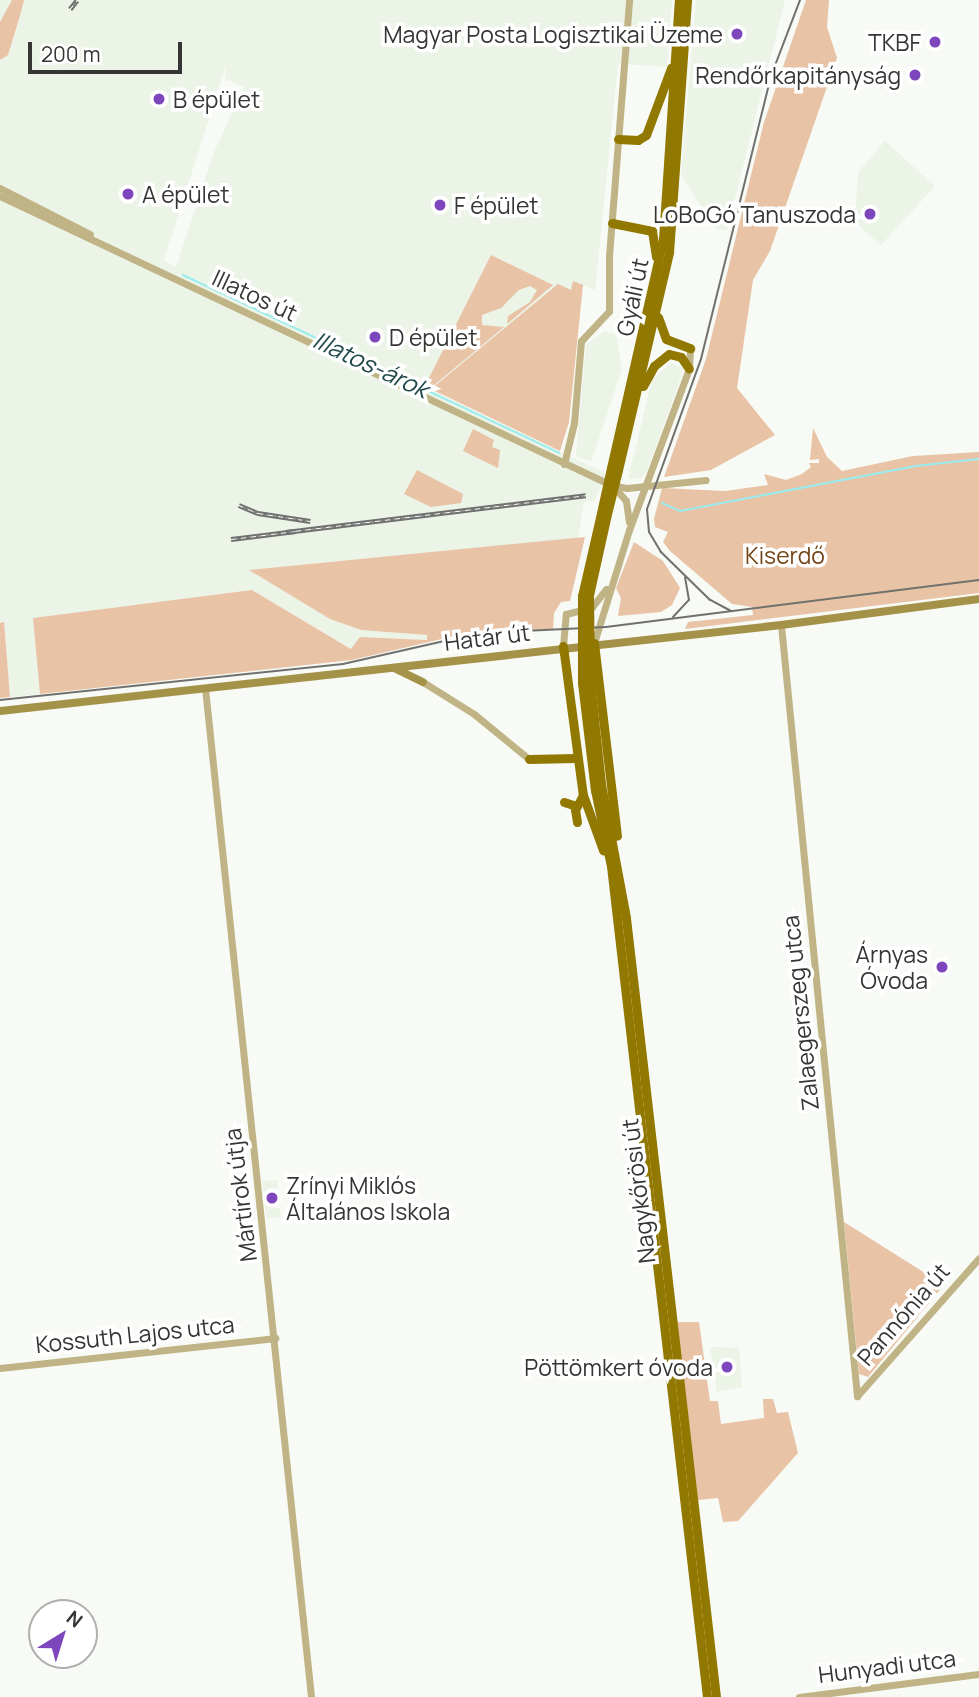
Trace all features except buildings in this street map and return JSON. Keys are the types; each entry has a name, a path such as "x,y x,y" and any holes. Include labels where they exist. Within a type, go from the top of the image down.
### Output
{"main road":[{"name":"Gyáli út","path":"586,682 585,596 658,271 679,0"},
{"name":"Gyáli út","path":"615,469 636,400 658,309 671,233 687,0"},
{"path":"618,139 642,139 655,119 676,56"},
{"path":"612,223 652,231 658,271"},
{"path":"658,309 666,339 690,348"},
{"path":"636,400 651,371 666,355 681,357 689,369"},
{"name":"Határ út","path":"0,711 394,668 563,646 781,625 979,599"},
{"path":"594,643 615,803 616,849"},
{"path":"563,646 583,795 612,877"},
{"path":"417,665 423,682"},
{"path":"394,668 423,682"},
{"name":"Nagykőrösi út","path":"586,682 601,784 616,849 716,1697"},
{"name":"Nagykőrösi út","path":"586,682 595,790 612,877 707,1697"},
{"path":"528,759 576,758"},
{"path":"577,822 576,806 583,795"},
{"path":"564,802 576,806"}],"street":[{"name":"Gyáli út","path":"564,464 574,423 581,341 609,311 612,223 629,0"},
{"name":"Illatos út","path":"0,188 72,222 96,239"},
{"name":"Illatos út","path":"0,196 96,239 611,485 626,488 706,480"},
{"path":"594,643 629,530 689,369 690,348"},
{"path":"611,485 628,505 629,530"},
{"path":"626,488 638,507"},
{"path":"563,646 566,614 595,605 611,583"},
{"name":"Zalaegerszeg utca","path":"781,625 857,1396"},
{"path":"423,682 474,713 528,759"},
{"name":"Mártírok útja","path":"205,688 311,1697"},
{"name":"Pannónia út","path":"857,1396 979,1258"},
{"name":"Kossuth Lajos utca","path":"0,1368 275,1338"},
{"name":"Hunyadi utca","path":"799,1697 979,1674"}],"shaded area":[{"path":"0,0 672,0 667,67 618,64 595,290 573,282 571,290 432,390 607,474 594,501 584,502 578,538 250,570 330,619 361,630 428,635 428,640 360,637 352,649 252,590 34,618 40,694 10,697 4,623 0,623","holes":["226,65 225,78 244,87 214,152 176,267 164,260"]},
{"path":"696,0 785,0 727,230 715,229 681,175"},
{"path":"885,141 935,186 881,245 855,222 858,172"},
{"path":"604,331 616,334 622,369 591,462 576,456 586,345"},
{"path":"670,363 683,368 678,386 646,473 642,478 628,479 652,380"},
{"name":"Zrínyi Miklós Általános Iskola","path":"277,1180 278,1188 273,1189 279,1203 275,1208 280,1208 281,1217 267,1219 262,1181"},
{"name":"Pöttömkert óvoda","path":"710,1347 739,1348 742,1387 717,1392"}],"green space":[{"path":"12,0 24,0 8,55 0,60 0,22"},
{"path":"806,0 829,0 827,27 837,58 770,251 753,280 737,388 775,435 711,470 664,477 706,359 764,122"},
{"path":"491,255 553,285 507,324 508,316 530,302 537,290 530,286 519,290 501,308 482,315 482,325 504,327 433,386 427,382"},
{"path":"573,281 583,285 569,422 560,451 431,389 558,284 571,290"},
{"name":"Kiserdő","path":"813,428 827,457 842,471 913,456 979,452 979,593 685,629 688,622 753,615 752,607 732,604 663,542 668,532 655,527 654,519 662,488 725,491 768,485 764,474 786,480 802,474 811,467 809,463 819,463 819,459 810,460"},
{"path":"473,429 494,440 492,447 500,450 498,468 463,451"},
{"path":"417,470 463,494 461,503 431,507 404,494"},
{"path":"585,537 570,601 561,602 554,613 553,630 476,631 352,660 40,694 33,618 252,590 351,649 360,637 427,640 427,635 361,630 330,619 249,570"},
{"path":"634,542 663,561 680,588 672,605 661,612 618,616 621,598 616,588"},
{"path":"4,622 10,697 0,698 0,623"},
{"path":"844,1222 944,1285 868,1377 859,1374"},
{"path":"677,1322 699,1322 710,1401 718,1401 721,1424 764,1418 763,1399 773,1399 777,1413 788,1412 798,1453 738,1521 723,1522 718,1498 698,1500"}],"waterway":[{"name":"Illatos-árok","path":"183,275 559,453"},
{"name":"Illatos-árok","path":"662,503 680,511 916,466 979,459"}],"tram line":[{"path":"731,611 710,600 661,552 649,532 647,509 701,359 771,76 800,0"},
{"path":"673,617 689,600 685,577"},
{"path":"0,700 343,664 480,633 606,627 979,580"}],"railway":[{"path":"70,9 77,0"},
{"path":"286,532 586,495"},
{"path":"239,505 258,513 310,521"},
{"path":"231,539 296,531"}],"place":[{"name":"Magyar Posta Logisztikai Üzeme","path":"737,34"},
{"name":"TKBF","path":"935,42"},
{"name":"Rendőrkapitányság","path":"915,75"},
{"name":"B épület","path":"159,99"},
{"name":"A épület","path":"128,194"},
{"name":"F épület","path":"440,205"},
{"name":"LoBoGó Tanuszoda","path":"870,214"},
{"name":"D épület","path":"375,337"},
{"name":"Árnyas Óvoda","path":"942,967"},
{"name":"Zrínyi Miklós Általános Iskola","path":"272,1198"},
{"name":"Pöttömkert óvoda","path":"727,1367"}]}
